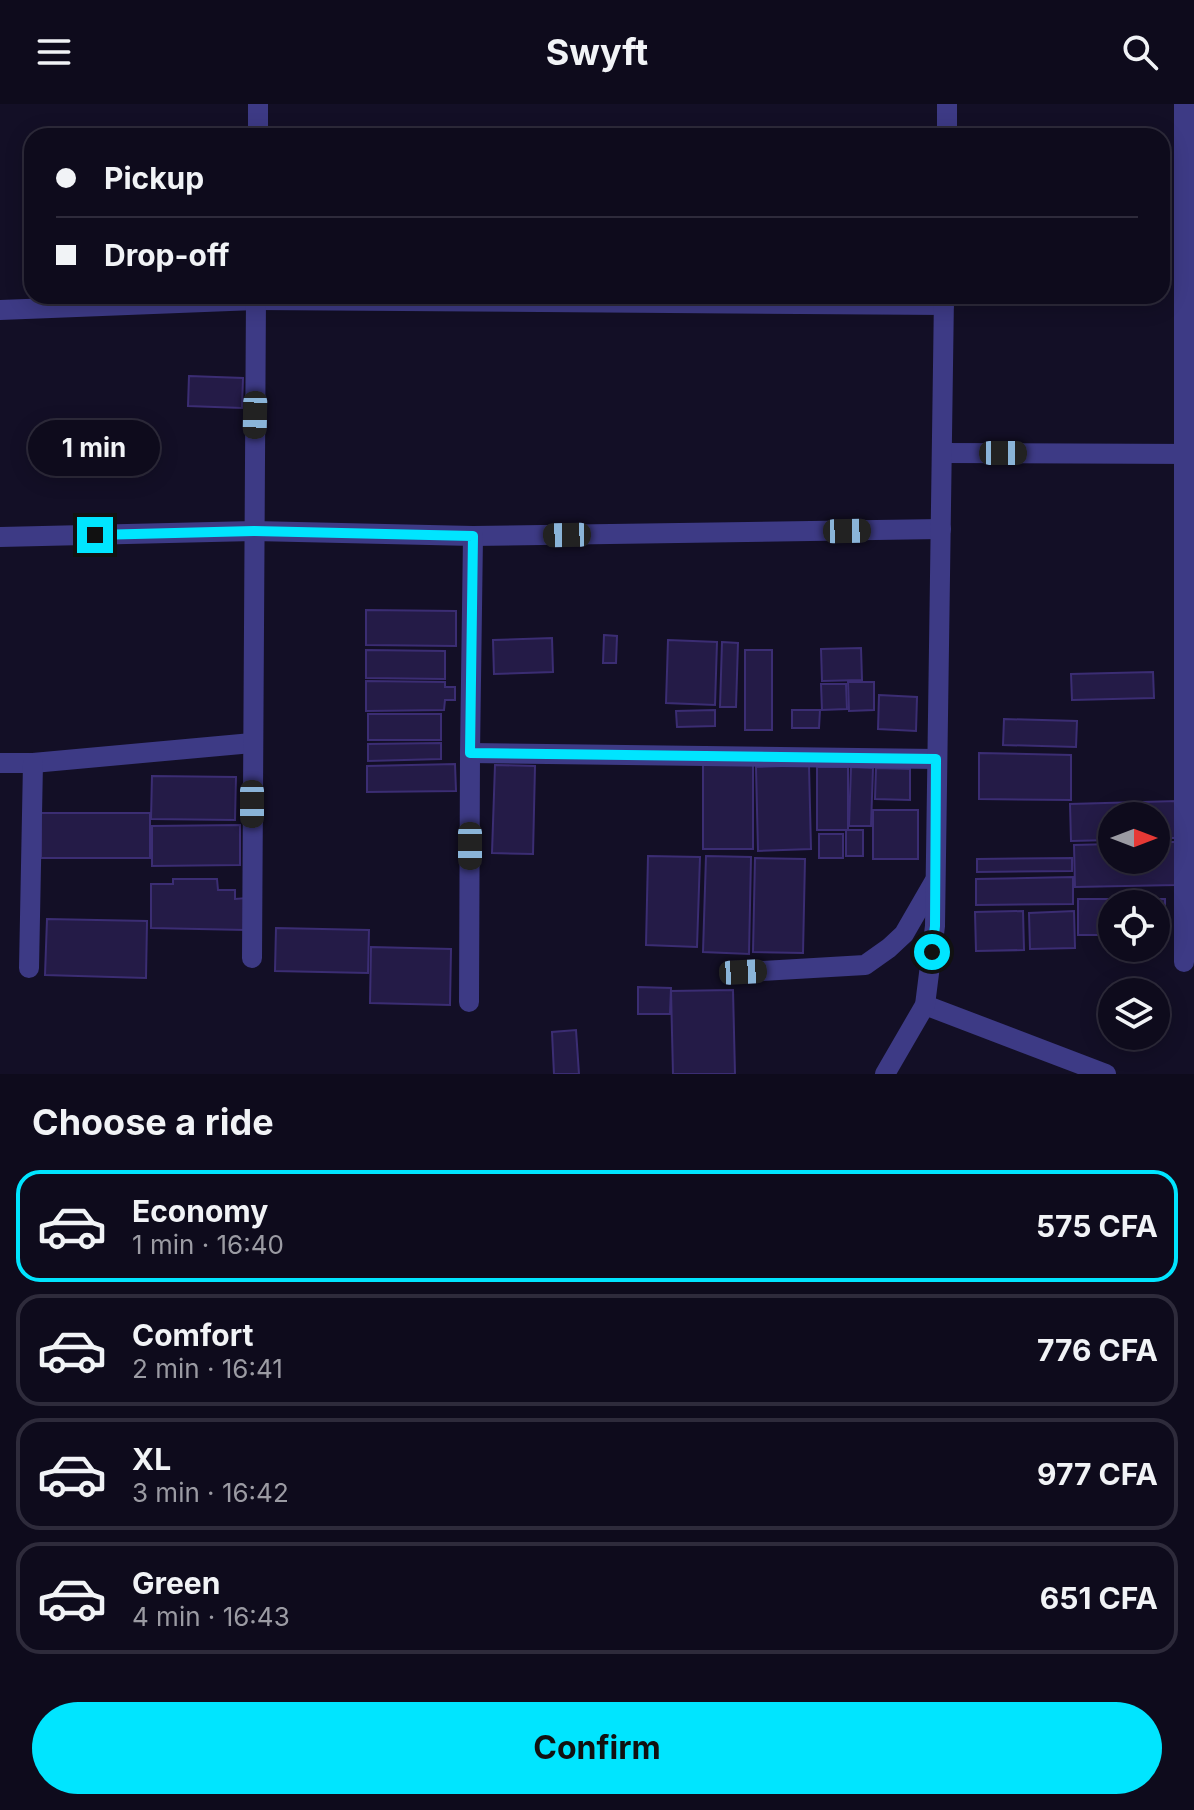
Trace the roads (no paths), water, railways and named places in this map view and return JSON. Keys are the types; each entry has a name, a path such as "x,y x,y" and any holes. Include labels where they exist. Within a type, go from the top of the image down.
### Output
{"street":[{"path":"258,104 258,128"},
{"path":"947,104 947,128"},
{"path":"1184,104 1189,454 1184,962"},
{"path":"0,310 128,304"},
{"path":"252,958 256,304"},
{"path":"885,1074 925,1005 935,926 944,304"},
{"path":"942,453 1189,454"},
{"path":"0,537 254,531 473,536 941,529"},
{"path":"469,1002 473,536"},
{"path":"0,763 33,763 252,743"},
{"path":"470,753 936,759"},
{"path":"29,968 33,763"},
{"path":"743,972 865,965 904,934 936,879"},
{"path":"925,1005 1106,1074"}]}
